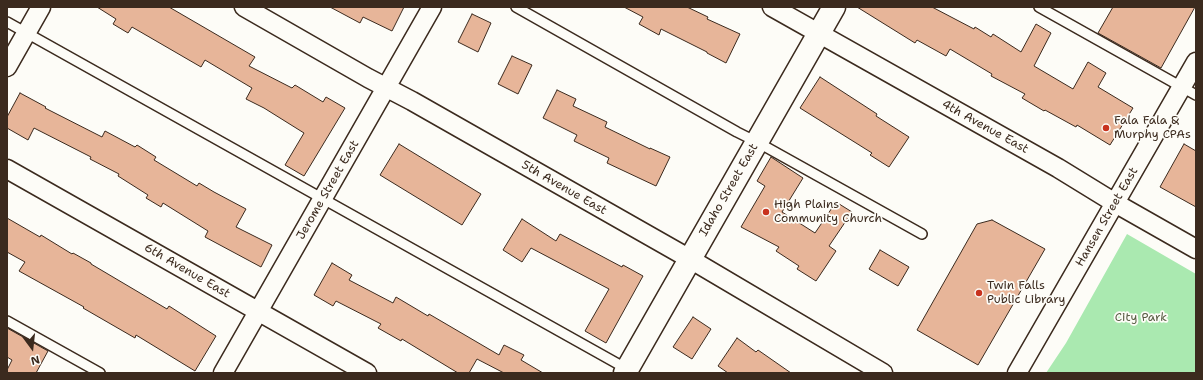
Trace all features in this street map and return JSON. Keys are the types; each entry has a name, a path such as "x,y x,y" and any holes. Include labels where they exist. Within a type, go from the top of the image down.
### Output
{"street":[{"path":"7,67 42,7"},
{"name":"5th Avenue East","path":"244,7 690,259 882,373"},
{"name":"Jerome Street East","path":"223,373 432,7"},
{"name":"4th Avenue East","path":"772,7 1058,168 1196,249"},
{"name":"Idaho Street East","path":"629,372 690,259 834,7"},
{"name":"Hansen Street East","path":"1017,373 1115,202 1189,91 1196,62"},
{"name":"6th Avenue East","path":"7,169 366,373"}],"lane":[{"path":"516,7 737,132 922,234"},
{"path":"1039,7 1189,91"},
{"path":"7,22 323,198 629,372"},
{"path":"7,321 100,373"}],"green space":[{"name":"City Park","path":"1127,234 1196,274 1196,373 1046,373 1066,343"}],"building":[{"path":"97,7 169,7 255,57 249,66 292,88 295,85 323,102 326,97 345,108 304,176 285,165 304,133 264,108 246,99 252,88 205,60 201,67 132,27 128,33 113,24 116,19"},
{"path":"330,7 404,7 392,31 363,17 360,23"},
{"path":"624,7 687,7 708,17 707,19 740,34 726,63 661,29 659,35 639,24 643,17"},
{"path":"857,7 932,7 974,29 975,27 991,37 993,34 1021,52 1036,24 1051,33 1034,66 1073,89 1088,62 1106,73 1098,87 1133,108 1110,145 1077,125 1076,127 1022,98 1025,94 991,76 992,74 950,49 946,56 917,40 915,43"},
{"path":"1113,7 1195,7 1161,68 1098,33"},
{"path":"472,14 491,23 478,52 458,42"},
{"path":"512,56 532,65 518,94 498,84"},
{"path":"820,77 909,137 889,167 870,155 872,153 800,108"},
{"path":"557,90 576,99 573,106 607,122 605,127 670,157 656,186 607,163 609,158 574,141 577,135 543,118"},
{"path":"20,93 46,107 45,108 102,137 105,131 135,147 137,145 156,157 154,160 197,186 199,183 246,209 236,227 272,245 261,267 205,237 208,231 163,203 161,207 146,198 148,195 118,176 119,174 90,159 91,157 34,128 28,140 7,128 7,117"},
{"path":"399,144 481,194 462,225 380,175"},
{"path":"1184,144 1196,151 1196,207 1160,187"},
{"path":"771,157 803,178 782,212 815,233 836,202 852,212 829,246 836,251 816,281 797,269 799,266 776,251 779,247 741,227 765,186 757,181"},
{"path":"7,218 91,263 167,309 169,306 216,336 195,371 136,335 135,338 83,308 84,307 19,271 25,262 7,252"},
{"path":"522,219 556,241 560,234 622,267 623,265 643,276 606,343 585,331 609,289 531,248 522,262 503,250"},
{"name":"Twin Falls Public Library","path":"992,220 1045,249 978,365 917,330 977,224"},
{"path":"880,250 909,267 898,286 869,269"},
{"path":"332,263 352,275 349,280 393,303 396,297 428,316 429,314 499,355 504,345 524,355 521,360 543,373 504,373 477,359 469,373 458,373 402,339 401,341 378,328 381,324 336,301 333,306 314,295"},
{"path":"693,317 711,329 692,359 673,347"},
{"path":"7,328 48,351 36,373 7,373 12,360 7,357"},
{"path":"737,338 756,352 758,350 791,373 728,373 718,366"}],"place":[{"name":"Fala Fala & Murphy CPAs","path":"1106,128"},
{"name":"High Plains Community Church","path":"766,212"},
{"name":"Twin Falls Public Library","path":"979,293"}]}
